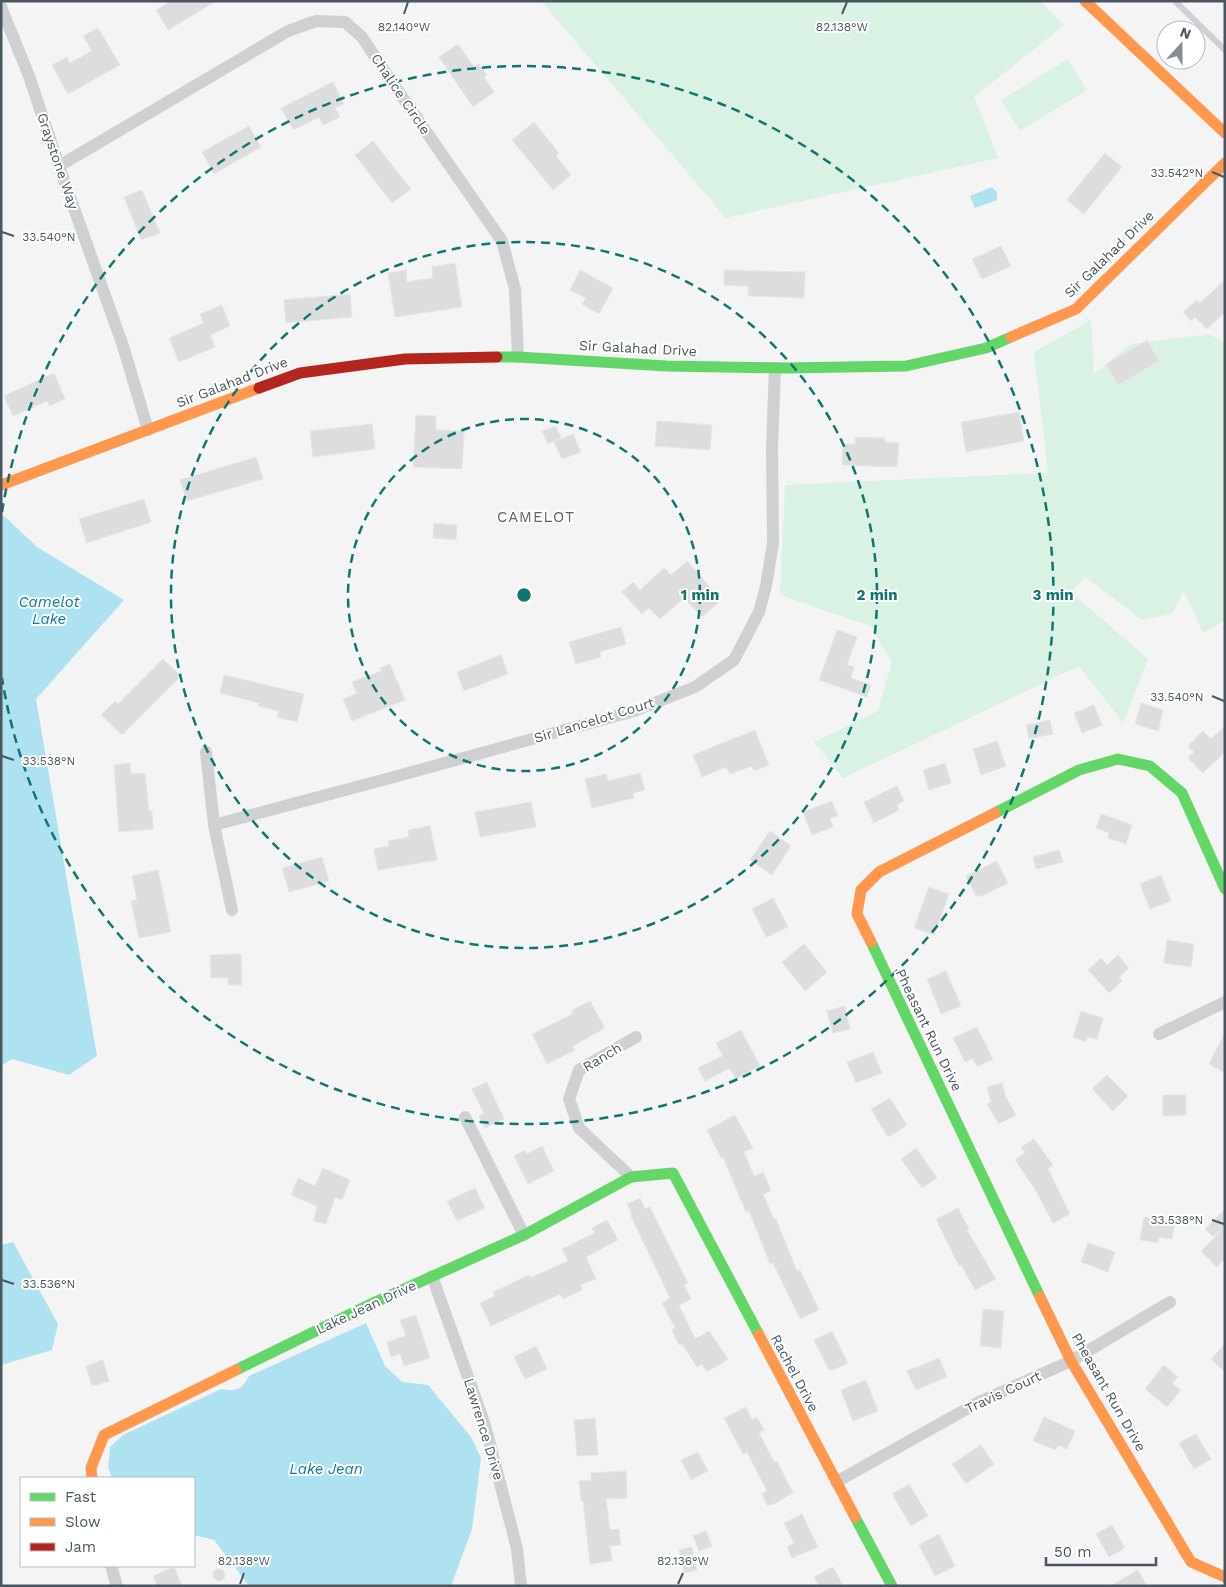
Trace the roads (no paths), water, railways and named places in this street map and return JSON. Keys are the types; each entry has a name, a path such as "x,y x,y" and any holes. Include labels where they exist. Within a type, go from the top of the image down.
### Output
{"street":[{"path":"1085,1 1225,133"},
{"name":"Graystone Way","path":"1,6 29,76 123,346 148,430"},
{"name":"Chalice Circle","path":"59,166 288,31 316,21 345,22 362,37 502,241 515,289 518,357"},
{"name":"Sir Galahad Drive","path":"1,485 300,373 405,359 518,357 667,366 774,368 906,366 986,348 1076,309 1225,163"},
{"name":"Sir Lancelot Court","path":"214,825 634,711 695,687 734,660 759,612 766,586 773,543 772,447 774,368"},
{"path":"206,752 214,825 232,910"},
{"name":"Pheasant Run Drive","path":"1225,889 1182,793 1150,766 1118,759 1079,770 879,872 861,890 857,914 1071,1361 1192,1562 1225,1577"},
{"path":"1159,1034 1225,1002"},
{"name":"Ranch","path":"631,1177 579,1128 569,1098 579,1070 636,1037"},
{"path":"465,1117 524,1236"},
{"name":"Lake Jean Drive","path":"92,1477 91,1468 104,1435 370,1304 524,1236 631,1177 673,1173"},
{"name":"Rachel Drive","path":"673,1173 892,1586"},
{"name":"Lawrence Drive","path":"432,1276 485,1425 517,1549 521,1586"},
{"name":"Travis Court","path":"836,1482 979,1402 1071,1361 1170,1302"},
{"path":"111,1567 117,1586"}],"lane":[{"path":"1175,1 1225,50"}],"water":[{"path":"992,187 997,192 997,200 975,208 970,196"},
{"name":"Camelot Lake","path":"1,513 37,547 124,600 36,699 97,1056 69,1075 12,1059 1,1066"},
{"path":"13,1242 58,1324 52,1350 1,1365 1,1245"},
{"name":"Lake Jean","path":"366,1323 385,1366 402,1382 428,1385 471,1437 481,1458 472,1529 451,1586 249,1586 214,1540 195,1535 195,1477 112,1477 108,1467 110,1447 123,1435 221,1389 238,1389 244,1385 249,1376"}],"district":[{"name":"CAMELOT","path":"536,517"}]}
